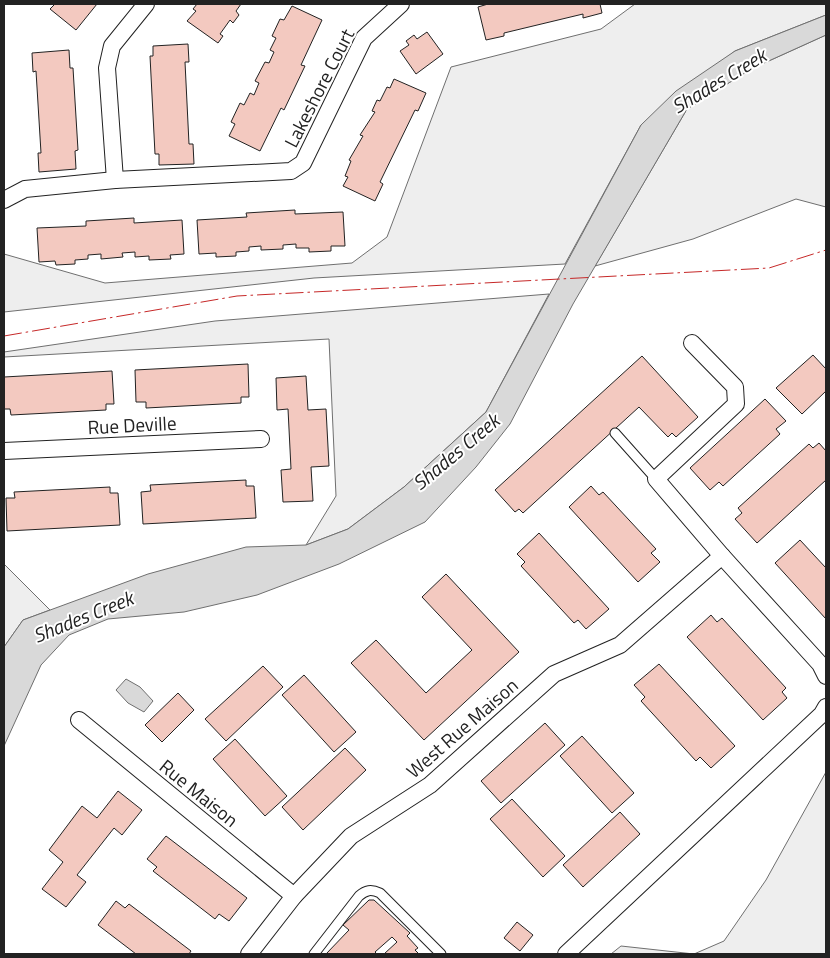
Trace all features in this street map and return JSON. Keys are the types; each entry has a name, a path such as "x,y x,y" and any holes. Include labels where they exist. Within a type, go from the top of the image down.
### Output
{"street":[{"path":"114,180 106,68 112,46 146,4"},
{"name":"Lakeshore Court","path":"4,200 25,189 114,180 291,171 303,163 364,38 401,4"},
{"path":"692,343 735,387 736,404 656,480 820,664 826,676"},
{"name":"Rue Deville","path":"4,451 262,438"},
{"name":"West Rue Maison","path":"249,954 294,896 351,836 430,785 554,674 620,644 722,556"},
{"path":"566,954 822,714 826,707"},
{"name":"Rue Maison","path":"79,720 294,896"}],"lane":[{"path":"615,433 656,480"},
{"path":"314,954 359,896 365,891 374,890 380,893 441,954"}],"shaded area":[{"path":"635,4 826,4 826,15 735,51 641,125 565,264 314,278 4,312 4,254 105,283 352,263 387,237 451,67 601,29"},
{"path":"826,35 826,207 796,199 693,239 595,266 687,109 751,69"},
{"path":"549,294 486,412 404,487 348,529 306,545 336,496 329,339 4,357 4,352 215,321"},
{"path":"4,564 50,610 23,620 4,647"},
{"path":"826,772 826,954 694,954 724,941 766,880"},
{"path":"621,946 694,954 611,954"}],"water":[{"name":"Shades Creek","path":"826,15 826,35 751,69 687,109 573,304 510,424 476,467 425,522 339,564 257,595 184,612 108,619 69,635 41,665 4,746 4,647 23,620 148,574 246,547 306,545 348,529 404,487 486,412 641,125 676,91 735,51"},
{"path":"126,679 140,687 153,701 144,712 128,703 116,690"}],"building":[{"path":"55,4 97,4 76,30 50,9"},
{"path":"197,4 241,4 236,11 239,15 233,23 230,20 220,34 223,36 218,43 187,21 196,11 193,9"},
{"path":"488,4 600,4 602,13 583,18 583,14 504,33 504,36 486,40 478,7"},
{"path":"292,6 322,20 301,65 305,66 284,110 281,108 260,151 229,136 235,124 231,122 240,103 244,105 250,93 254,95 259,83 255,81 265,62 269,63 274,52 270,50 276,38 272,36 280,19 284,20"},
{"path":"427,32 443,54 416,74 400,51 409,45 406,41 414,35 417,39"},
{"path":"188,44 189,62 185,62 189,144 193,144 194,164 159,165 159,154 155,154 150,56 153,56 153,46"},
{"path":"69,50 70,68 73,68 78,150 75,151 76,169 39,172 38,153 41,153 36,71 33,72 32,53"},
{"path":"394,79 426,93 418,111 415,110 380,182 383,184 375,201 343,186 348,177 345,176 351,161 349,160 363,136 360,135 375,112 372,111 377,100 380,101 387,87 390,88"},
{"path":"295,210 295,214 343,212 345,246 331,246 331,251 309,252 309,248 296,248 296,244 283,245 283,249 261,250 261,246 249,247 249,251 236,252 236,256 216,257 216,253 199,254 197,220 247,217 246,213"},
{"path":"134,218 134,223 182,220 184,254 170,255 171,259 149,260 149,256 135,257 135,252 122,253 123,257 101,259 101,254 88,255 88,259 75,260 75,264 56,265 55,261 39,262 37,228 86,226 86,221"},
{"path":"813,355 826,369 826,391 802,414 776,388"},
{"path":"642,356 698,417 676,437 672,433 668,437 639,407 523,513 519,509 515,512 495,490"},
{"path":"248,364 249,397 241,397 241,403 146,408 146,402 136,402 135,370"},
{"path":"112,371 114,404 106,404 106,410 11,415 10,409 4,409 4,377"},
{"path":"306,376 308,410 326,409 329,466 311,467 313,501 283,502 281,470 291,469 288,409 277,410 276,378"},
{"path":"765,399 786,421 776,429 780,434 723,486 719,482 710,490 690,468"},
{"path":"819,443 826,451 826,480 757,543 735,519 742,513 738,508 809,444 813,448"},
{"path":"246,480 246,486 254,486 256,518 143,524 141,492 151,491 150,485"},
{"path":"591,486 599,495 603,492 656,549 651,553 660,562 638,582 569,507"},
{"path":"110,487 110,493 118,493 120,525 7,531 6,498 15,498 14,492"},
{"path":"539,533 609,609 586,629 578,620 574,623 521,566 525,562 517,554"},
{"path":"800,540 826,568 826,619 775,563"},
{"path":"446,574 519,652 424,740 351,663 376,640 426,693 472,650 422,597"},
{"path":"711,615 717,622 722,618 786,688 782,692 787,698 763,720 687,637"},
{"path":"659,664 735,746 711,768 700,757 696,761 641,701 645,697 634,685"},
{"path":"263,666 283,687 226,741 205,719"},
{"path":"304,675 356,732 334,752 282,695"},
{"path":"178,693 194,710 162,742 145,725"},
{"path":"545,723 565,745 501,803 481,781"},
{"path":"582,736 634,793 612,813 560,756"},
{"path":"235,739 287,796 265,816 213,759"},
{"path":"345,748 366,770 303,830 282,807"},
{"path":"118,791 142,810 122,835 114,828 77,875 86,882 66,907 42,889 63,862 49,850 82,806 97,818"},
{"path":"512,799 565,856 543,877 490,819"},
{"path":"620,812 640,834 583,887 563,865"},
{"path":"166,836 247,898 229,921 219,914 215,919 153,871 157,867 147,859"},
{"path":"369,900 374,900 410,933 407,936 418,948 415,950 419,954 384,954 397,942 392,937 375,952 377,954 326,954 349,930 343,925"},
{"path":"116,901 125,908 129,904 191,951 189,954 136,954 98,925"},
{"path":"517,922 533,935 520,951 504,938"}],"power":[{"path":"4,336 237,296 769,268 826,250"}]}
